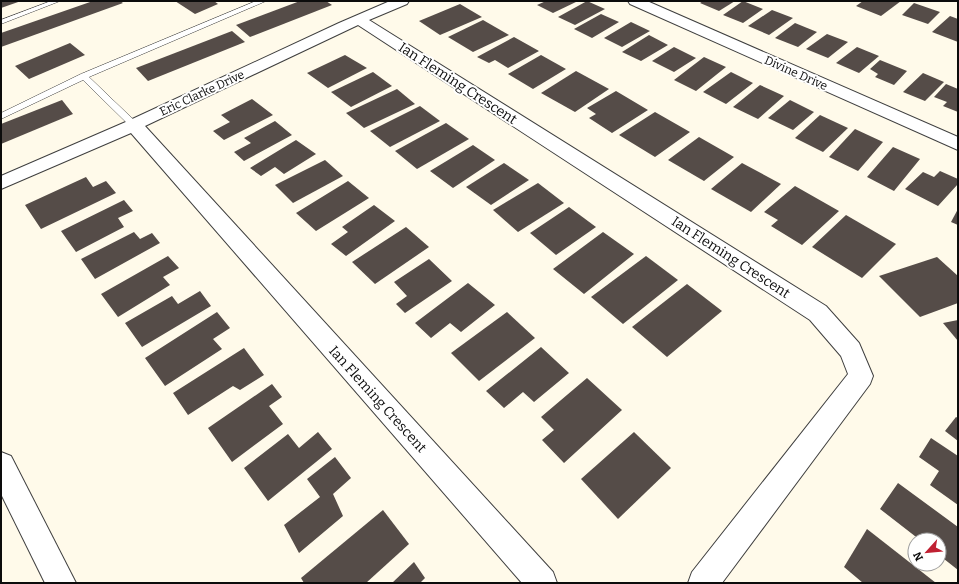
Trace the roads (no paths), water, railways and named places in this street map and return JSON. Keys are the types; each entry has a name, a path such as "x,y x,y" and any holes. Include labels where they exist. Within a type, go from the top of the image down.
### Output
{"street":[{"name":"Eric Clarke Drive","path":"1,183 134,125 402,1"},
{"name":"Divine Drive","path":"634,1 958,144"},
{"name":"Ian Fleming Crescent","path":"359,20 818,313 851,350 861,376 703,583"},
{"name":"Ian Fleming Crescent","path":"134,125 542,583"},
{"path":"1,466 61,583"}],"lane":[{"path":"1,22 57,1"},
{"path":"239,1 247,6"},
{"path":"1,116 84,76 247,6 263,1"},
{"path":"84,76 134,125"}]}
